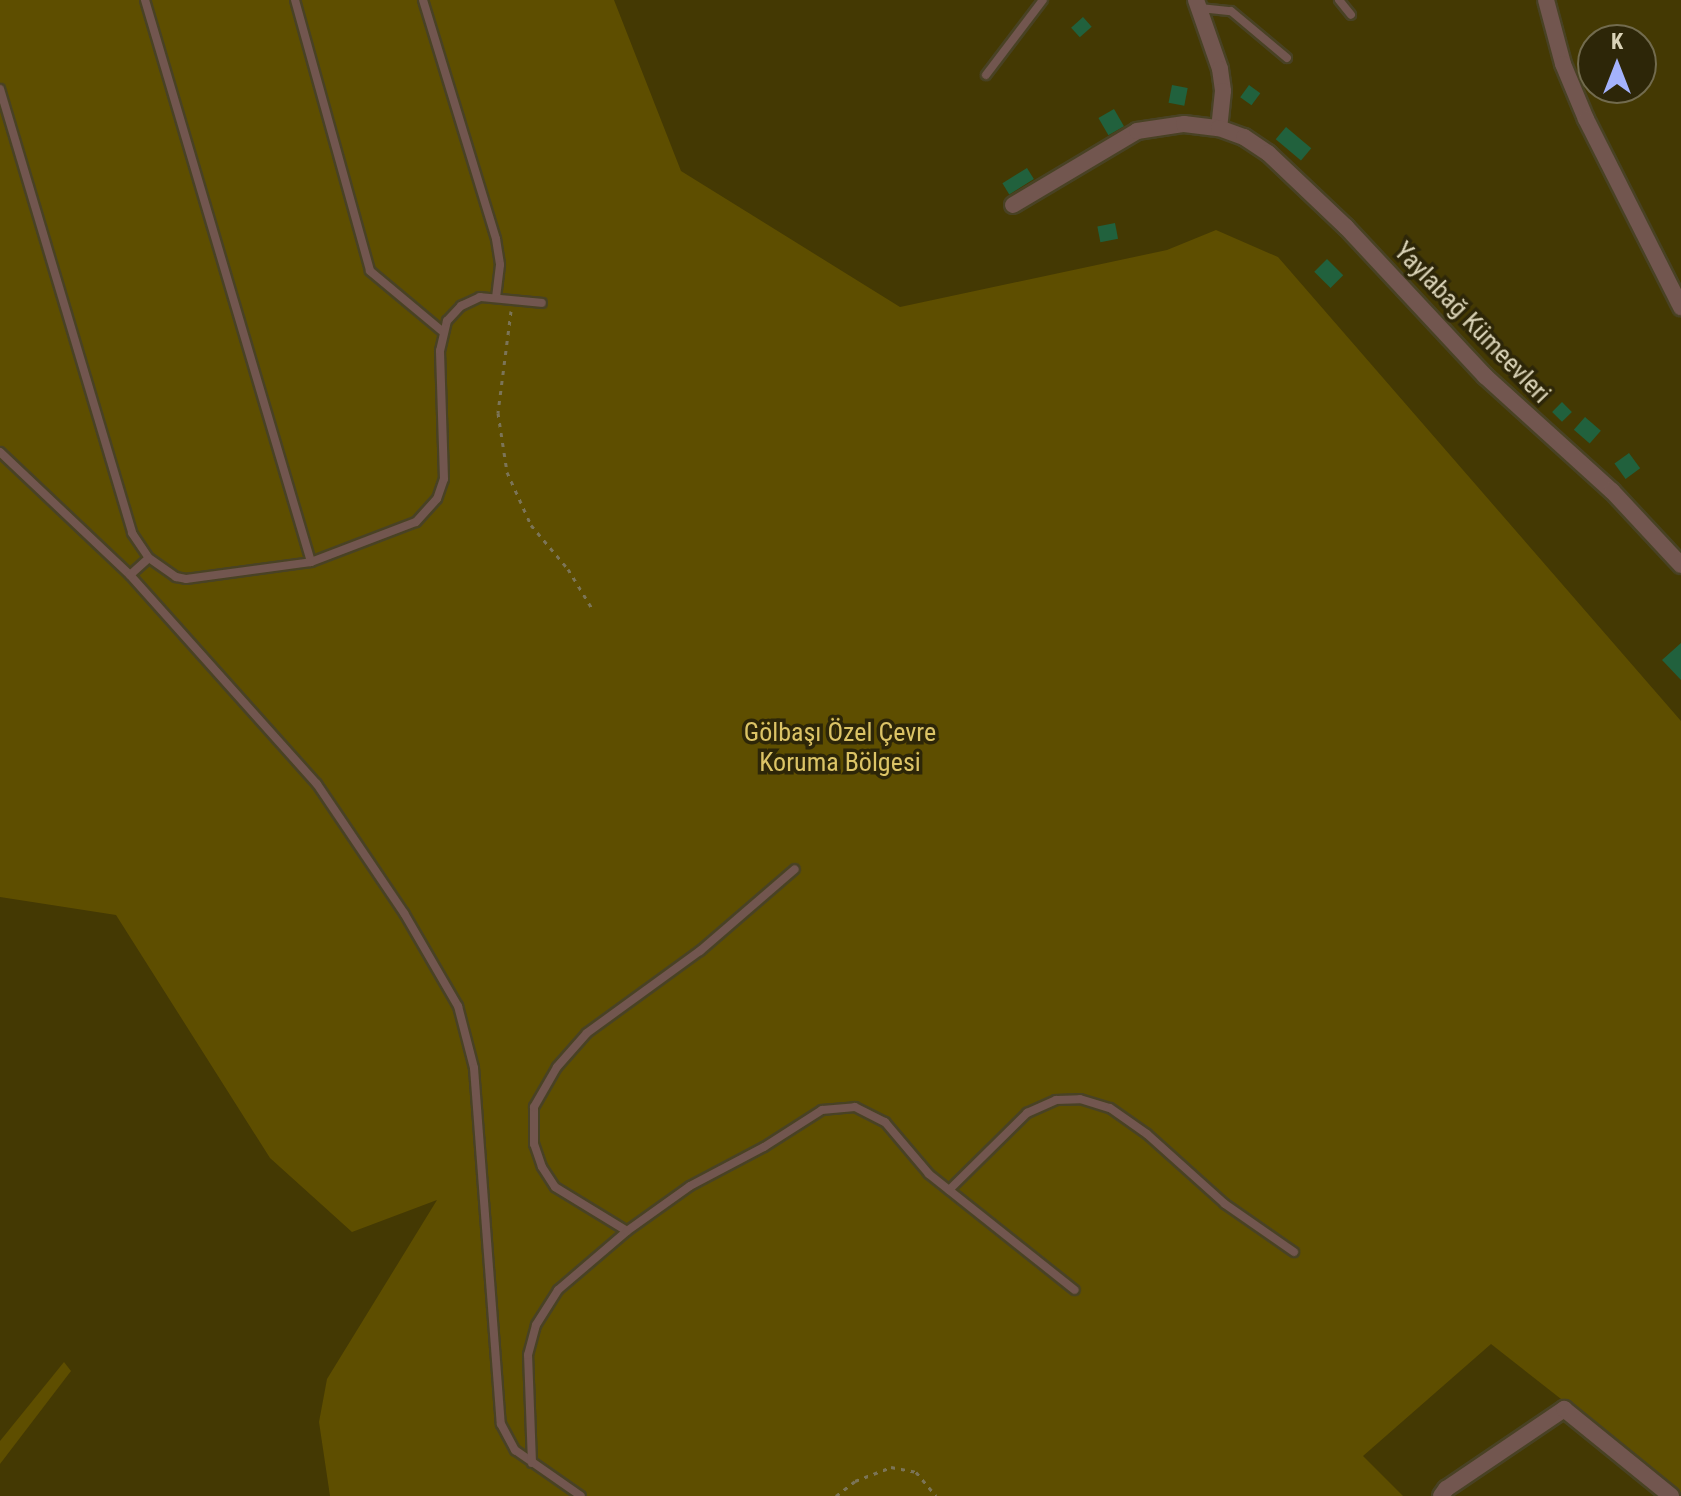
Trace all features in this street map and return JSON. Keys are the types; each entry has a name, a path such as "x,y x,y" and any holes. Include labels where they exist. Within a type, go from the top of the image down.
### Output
{"street":[{"path":"1546,0 1563,64 1586,119 1681,307"},
{"path":"1198,4 1220,69 1223,91 1219,128"},
{"name":"Yaylabağ Kümeevleri","path":"1013,205 1137,131 1184,124 1219,128 1257,144 1371,252 1485,376 1612,491 1681,565"},
{"path":"1441,1496 1446,1489 1564,1409 1671,1496"}],"lane":[{"path":"145,0 311,562"},
{"path":"295,0 370,271 442,331"},
{"path":"423,0 496,239 500,265 496,297"},
{"path":"986,75 1043,0"},
{"path":"1339,0 1351,15"},
{"path":"1198,4 1231,11 1287,58"},
{"path":"0,89 132,533 149,558 167,573 186,579 311,562 407,527 424,515 437,499 445,468 440,351 442,331 461,306 480,297 542,303"},
{"path":"0,452 130,575 317,784 404,913 458,1006 474,1068 501,1424 515,1450 581,1496"},
{"path":"130,575 149,558"},
{"path":"627,1231 555,1187 537,1156 532,1132 534,1107 557,1067 587,1033 700,951 795,869"},
{"path":"949,1190 1027,1113 1056,1100 1080,1099 1110,1108 1147,1134 1225,1204 1294,1252"},
{"path":"532,1463 527,1371 536,1325 558,1290 627,1231 690,1186 764,1147 809,1115 835,1107 865,1110 885,1122 929,1174 1075,1290"}],"path":[{"path":"512,299 498,413 507,472 531,525 568,569 593,610"},
{"path":"836,1496 855,1481 882,1469 900,1467 923,1477 936,1496"}],"green space":[{"name":"Gölbaşı Özel Çevre Koruma Bölgesi","path":"0,0 1681,0 1681,1496 0,1496"},
{"name":"Gölbaşı Özel Çevre Koruma Bölgesi","path":"0,0 614,0 681,171 900,307 1167,250 1216,230 1278,257 1681,721 1681,1493 1491,1344 1363,1456 1403,1496 330,1496 319,1422 327,1379 437,1200 352,1232 270,1158 116,915 0,897"},
{"path":"64,1362 71,1371 0,1464 0,1441"}],"building":[{"path":"1083,17 1092,27 1080,37 1071,28"},
{"path":"1172,85 1188,88 1184,106 1169,103"},
{"path":"1249,85 1260,93 1252,105 1240,97"},
{"path":"1114,109 1124,126 1108,135 1098,118"},
{"path":"1286,127 1311,148 1301,160 1276,139"},
{"path":"1027,168 1034,179 1009,194 1002,183"},
{"path":"1115,223 1118,239 1100,242 1097,226"},
{"path":"1327,259 1343,275 1331,288 1314,272"},
{"path":"1562,402 1572,412 1562,422 1552,412"},
{"path":"1585,417 1601,431 1590,444 1574,430"},
{"path":"1629,453 1640,468 1626,479 1614,464"},
{"path":"1681,643 1681,680 1662,660"}]}
